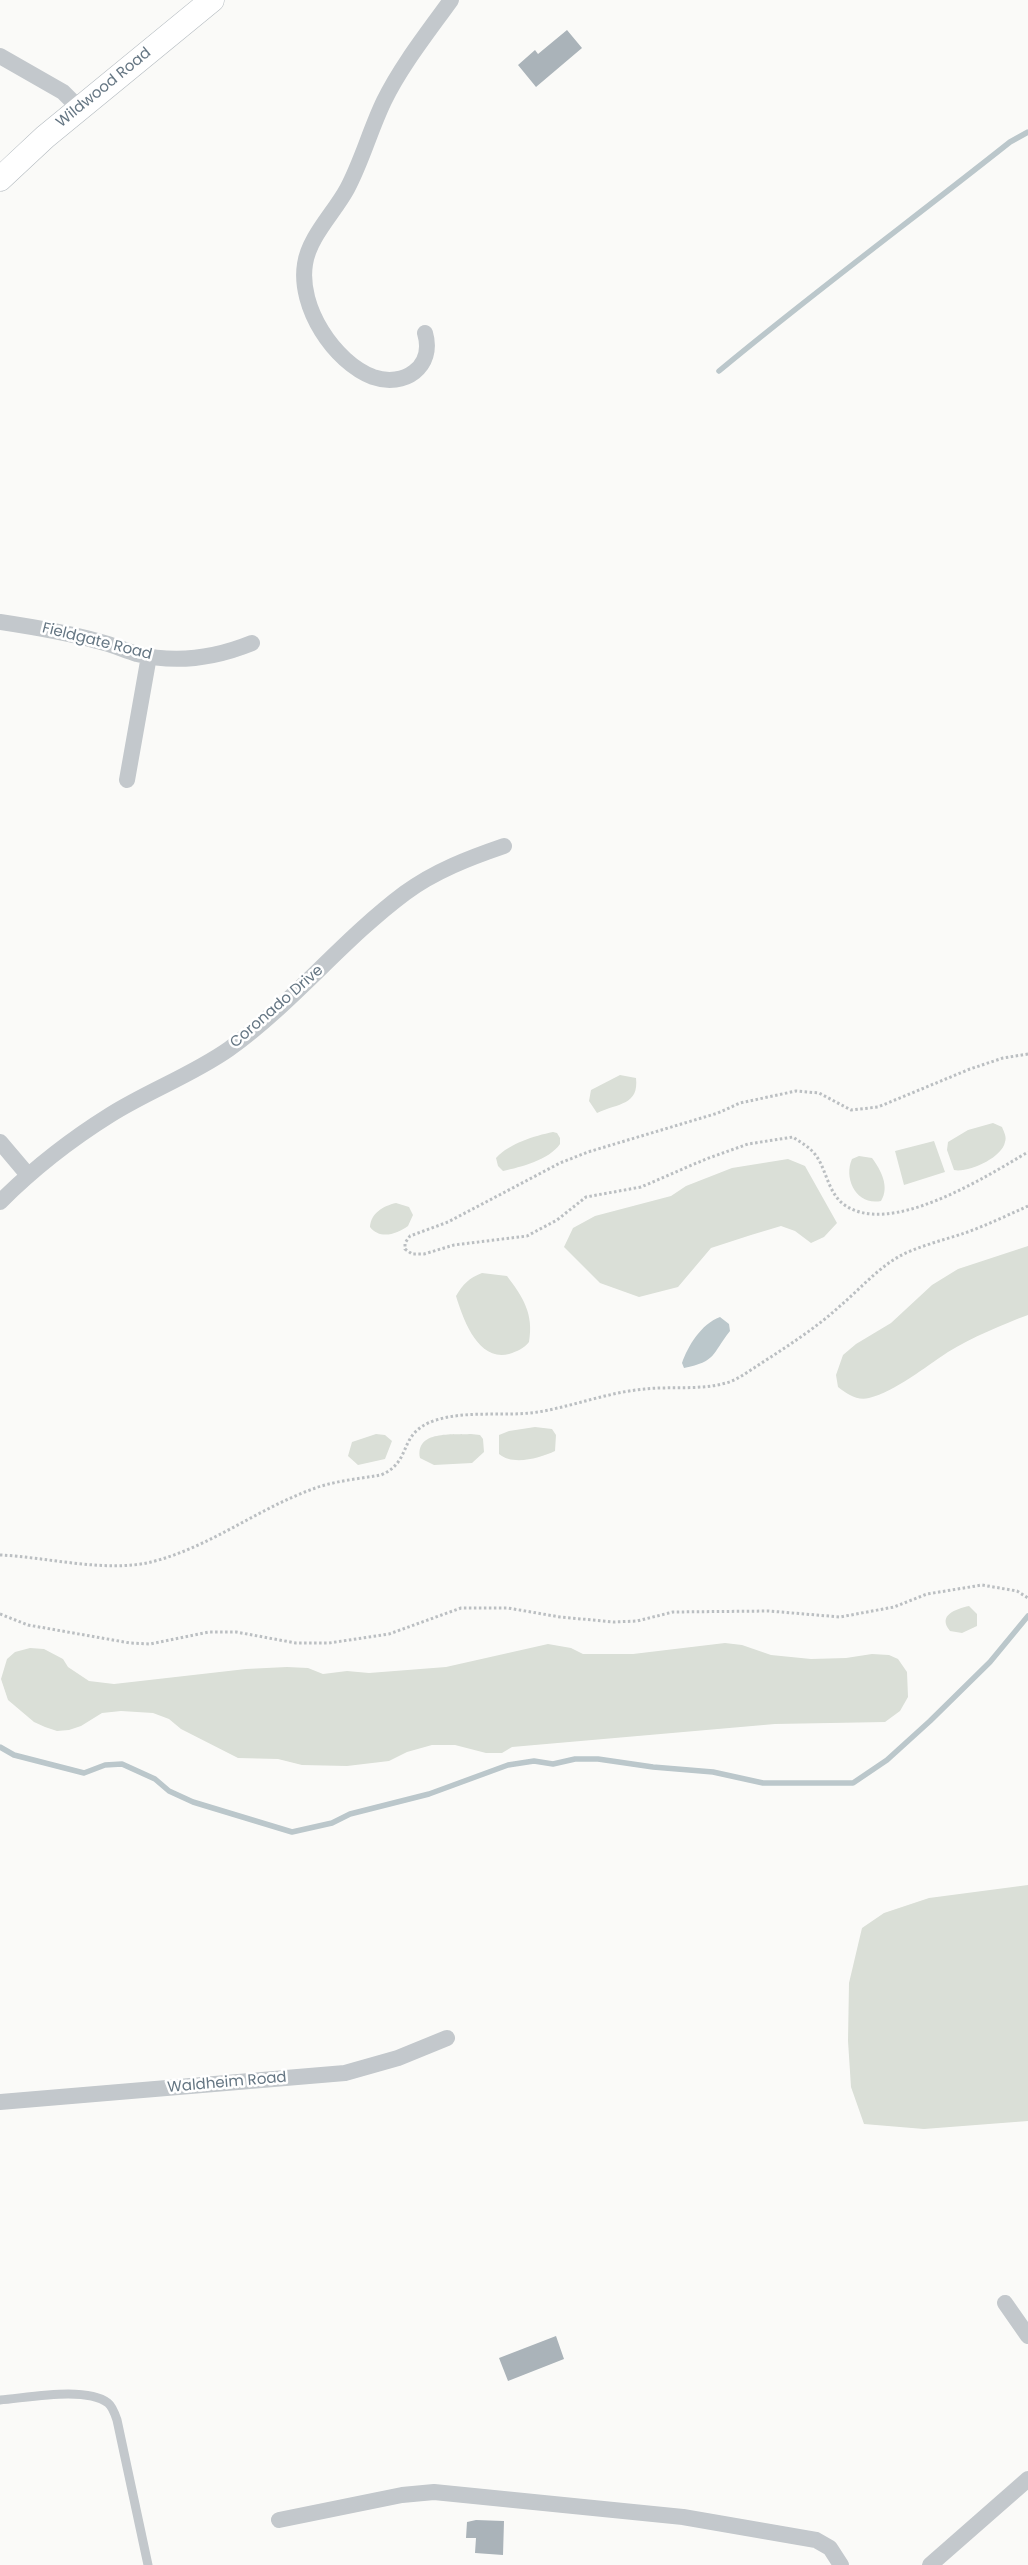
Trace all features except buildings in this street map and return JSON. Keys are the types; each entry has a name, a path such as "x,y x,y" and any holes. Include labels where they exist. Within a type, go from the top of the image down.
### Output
{"street":[{"name":"Wildwood Road","path":"0,179 79,108 212,0"},
{"path":"424,333 427,350 424,362 416,372 395,380 379,379 363,373 346,362 332,347 316,320 309,303 304,266 308,251 355,175 384,100 451,0"},
{"path":"0,56 63,92 79,108"},
{"name":"Fieldgate Road","path":"0,622 50,629 149,656 170,659 202,658 228,653 252,643"},
{"path":"127,780 149,656"},
{"name":"Coronado Drive","path":"0,1202 28,1175 110,1115 219,1055 251,1032 372,920 405,893 436,873 504,846"},
{"path":"0,1142 28,1175"},
{"name":"Waldheim Road","path":"0,2102 345,2074 398,2058 448,2038"},
{"path":"1005,2303 1028,2336"},
{"path":"930,2565 1028,2479"},
{"path":"279,2520 402,2495 454,2493 682,2517 816,2540 830,2548 842,2565"}],"lane":[{"path":"0,2400 80,2394 95,2396 109,2404 117,2420 148,2565"}],"path":[{"path":"1028,1054 1003,1058 970,1069 878,1107 851,1110 819,1094 796,1091 740,1103 718,1113 588,1152 560,1163 448,1222 410,1236 405,1243 405,1249 412,1254 424,1254 454,1245 527,1236 557,1220 586,1197 641,1187 706,1159 748,1144 778,1139 793,1137 815,1153 831,1188 841,1202 853,1209 886,1215 949,1195 1005,1167 1028,1152"},
{"path":"0,1555 39,1558 72,1564 128,1565 150,1562 179,1553 312,1489 381,1475 392,1470 399,1464 402,1452 414,1432 422,1425 440,1419 458,1416 537,1412 629,1390 648,1388 670,1390 730,1382 782,1351 835,1310 899,1256 968,1232 1028,1206"},
{"path":"0,1614 28,1624 130,1643 150,1644 209,1632 236,1632 296,1642 329,1642 389,1634 461,1608 508,1608 560,1617 614,1622 637,1621 673,1612 769,1612 840,1616 894,1607 927,1594 982,1584 1017,1591 1027,1597"}],"shaded area":[{"path":"620,1075 636,1078 636,1087 631,1098 620,1105 597,1113 589,1101 591,1090"},
{"path":"993,1123 1002,1127 1006,1140 1003,1148 998,1154 984,1163 967,1169 954,1170 947,1150 948,1142 968,1130"},
{"path":"553,1132 557,1133 560,1138 560,1144 542,1159 503,1171 498,1166 496,1158 508,1148 530,1138"},
{"path":"934,1141 945,1172 904,1185 895,1151"},
{"path":"859,1156 872,1158 881,1173 885,1190 881,1201 865,1199 854,1189 849,1175 850,1167 852,1159"},
{"path":"788,1159 805,1166 837,1223 824,1237 811,1243 795,1231 781,1226 751,1235 711,1248 678,1287 639,1297 600,1283 564,1247 573,1228 595,1216 671,1196 686,1186 732,1168"},
{"path":"396,1203 409,1207 413,1215 408,1226 394,1233 384,1235 374,1231 370,1227 375,1214 382,1208"},
{"path":"1028,1246 1028,1315 967,1341 900,1384 879,1395 860,1399 838,1387 836,1375 843,1355 856,1344 891,1323 932,1285 958,1269"},
{"path":"482,1273 507,1276 526,1306 530,1323 529,1342 518,1351 498,1355 489,1352 473,1337 468,1327 456,1296 467,1282"},
{"path":"720,1317 729,1324 730,1331 716,1351 708,1360 684,1368 682,1363 696,1336 713,1320"},
{"path":"535,1427 552,1429 556,1435 555,1451 527,1460 512,1460 499,1454 499,1435 509,1431"},
{"path":"376,1434 385,1435 392,1441 385,1459 358,1465 348,1456 352,1442"},
{"path":"471,1434 480,1435 483,1439 484,1452 472,1463 434,1465 420,1458 420,1449 429,1438"},
{"path":"969,1606 977,1614 977,1626 962,1633 950,1631 946,1621 947,1617 954,1611"},
{"path":"725,1643 742,1645 771,1655 811,1659 846,1658 872,1654 889,1655 898,1659 907,1672 908,1697 900,1711 885,1722 775,1724 512,1747 502,1753 486,1753 455,1745 432,1745 407,1752 389,1761 347,1766 302,1765 278,1759 238,1758 181,1729 169,1719 153,1713 121,1711 102,1713 81,1726 57,1731 34,1722 8,1700 1,1679 7,1659 15,1652 30,1648 44,1649 63,1659 68,1667 89,1681 114,1684 246,1669 308,1668 323,1674 347,1671 369,1673 446,1667 548,1644 571,1648 583,1654 633,1654"},
{"path":"1028,1885 1028,2121 924,2129 864,2124 851,2087 848,2041 849,1983 862,1928 884,1913 929,1898"}],"waterway":[{"path":"719,371 1010,142 1028,132"},
{"path":"0,1747 14,1755 84,1773 105,1765 122,1764 155,1779 169,1791 193,1802 292,1832 332,1823 350,1814 429,1794 508,1765 534,1761 553,1764 575,1759 598,1759 653,1767 713,1772 763,1783 853,1783 887,1760 930,1721 990,1662 1028,1616"}]}
